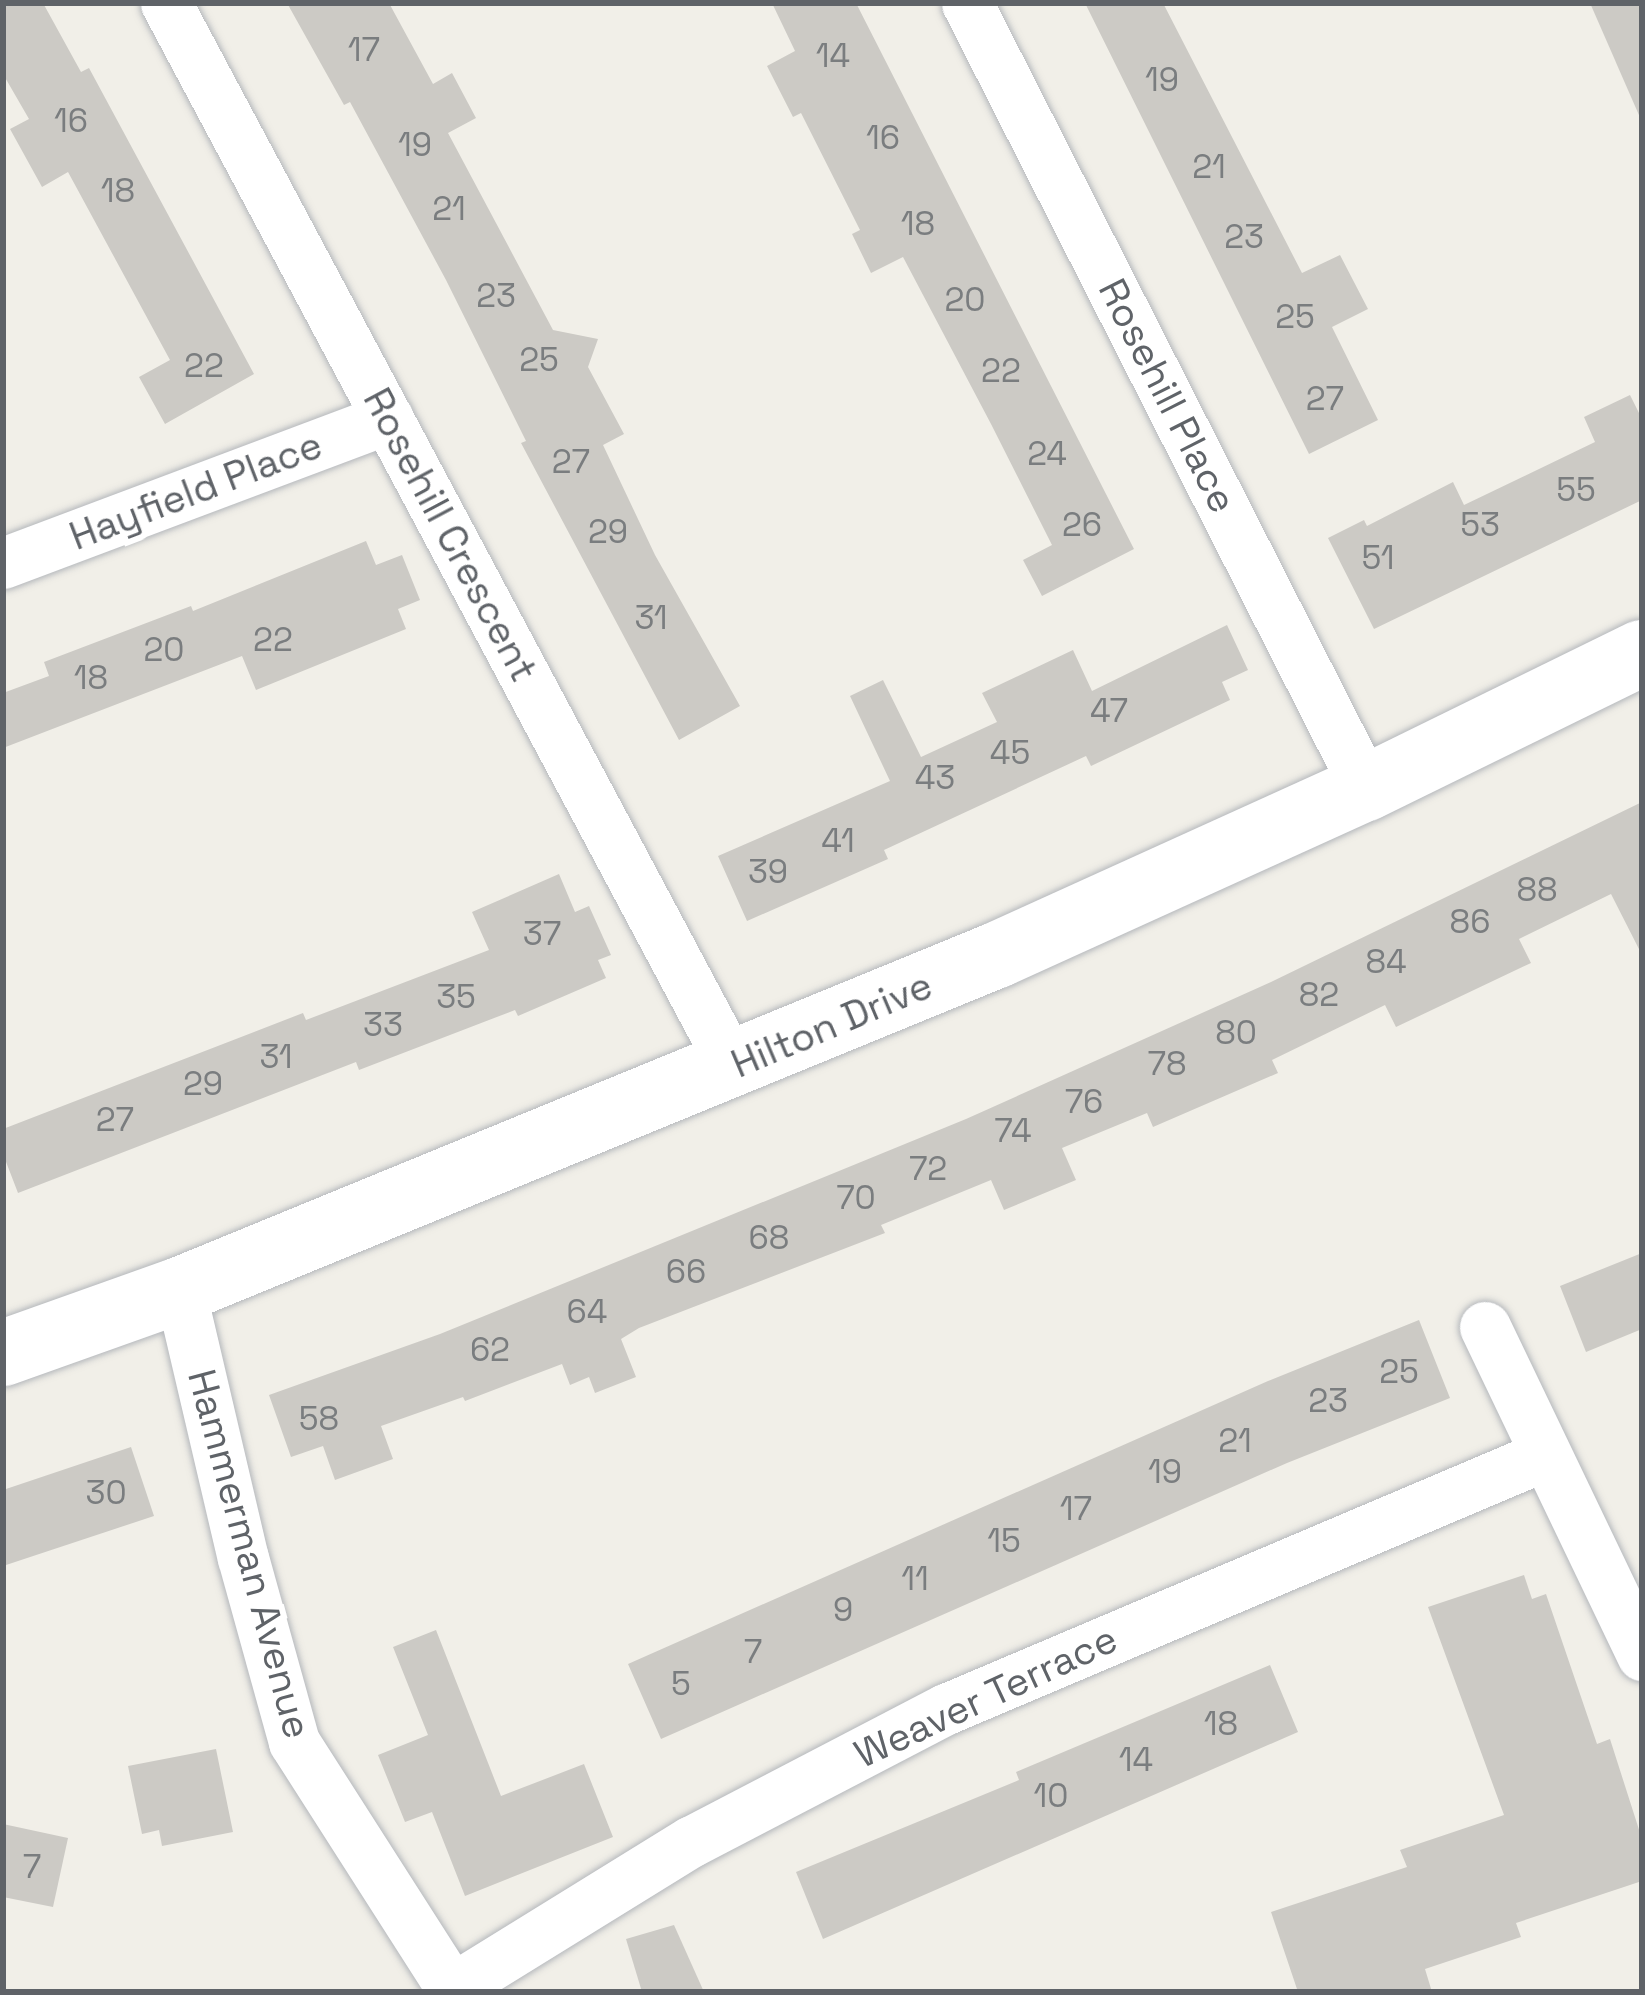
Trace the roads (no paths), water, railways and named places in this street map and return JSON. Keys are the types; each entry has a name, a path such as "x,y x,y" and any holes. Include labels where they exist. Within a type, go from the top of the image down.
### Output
{"street":[{"name":"Rosehill Crescent","path":"166,3 733,1067"},
{"name":"Rosehill Place","path":"968,3 1366,788"},
{"name":"Hayfield Place","path":"3,563 388,418"},
{"name":"Hilton Drive","path":"3,1353 180,1290 733,1067 1366,788 1642,653"},
{"name":"Hammerman Avenue","path":"180,1290 243,1558 294,1742 453,1991"},
{"path":"1485,1327 1545,1455 1624,1570 1642,1655"},
{"name":"Weaver Terrace","path":"453,1991 692,1841 946,1708 1545,1455"}]}
